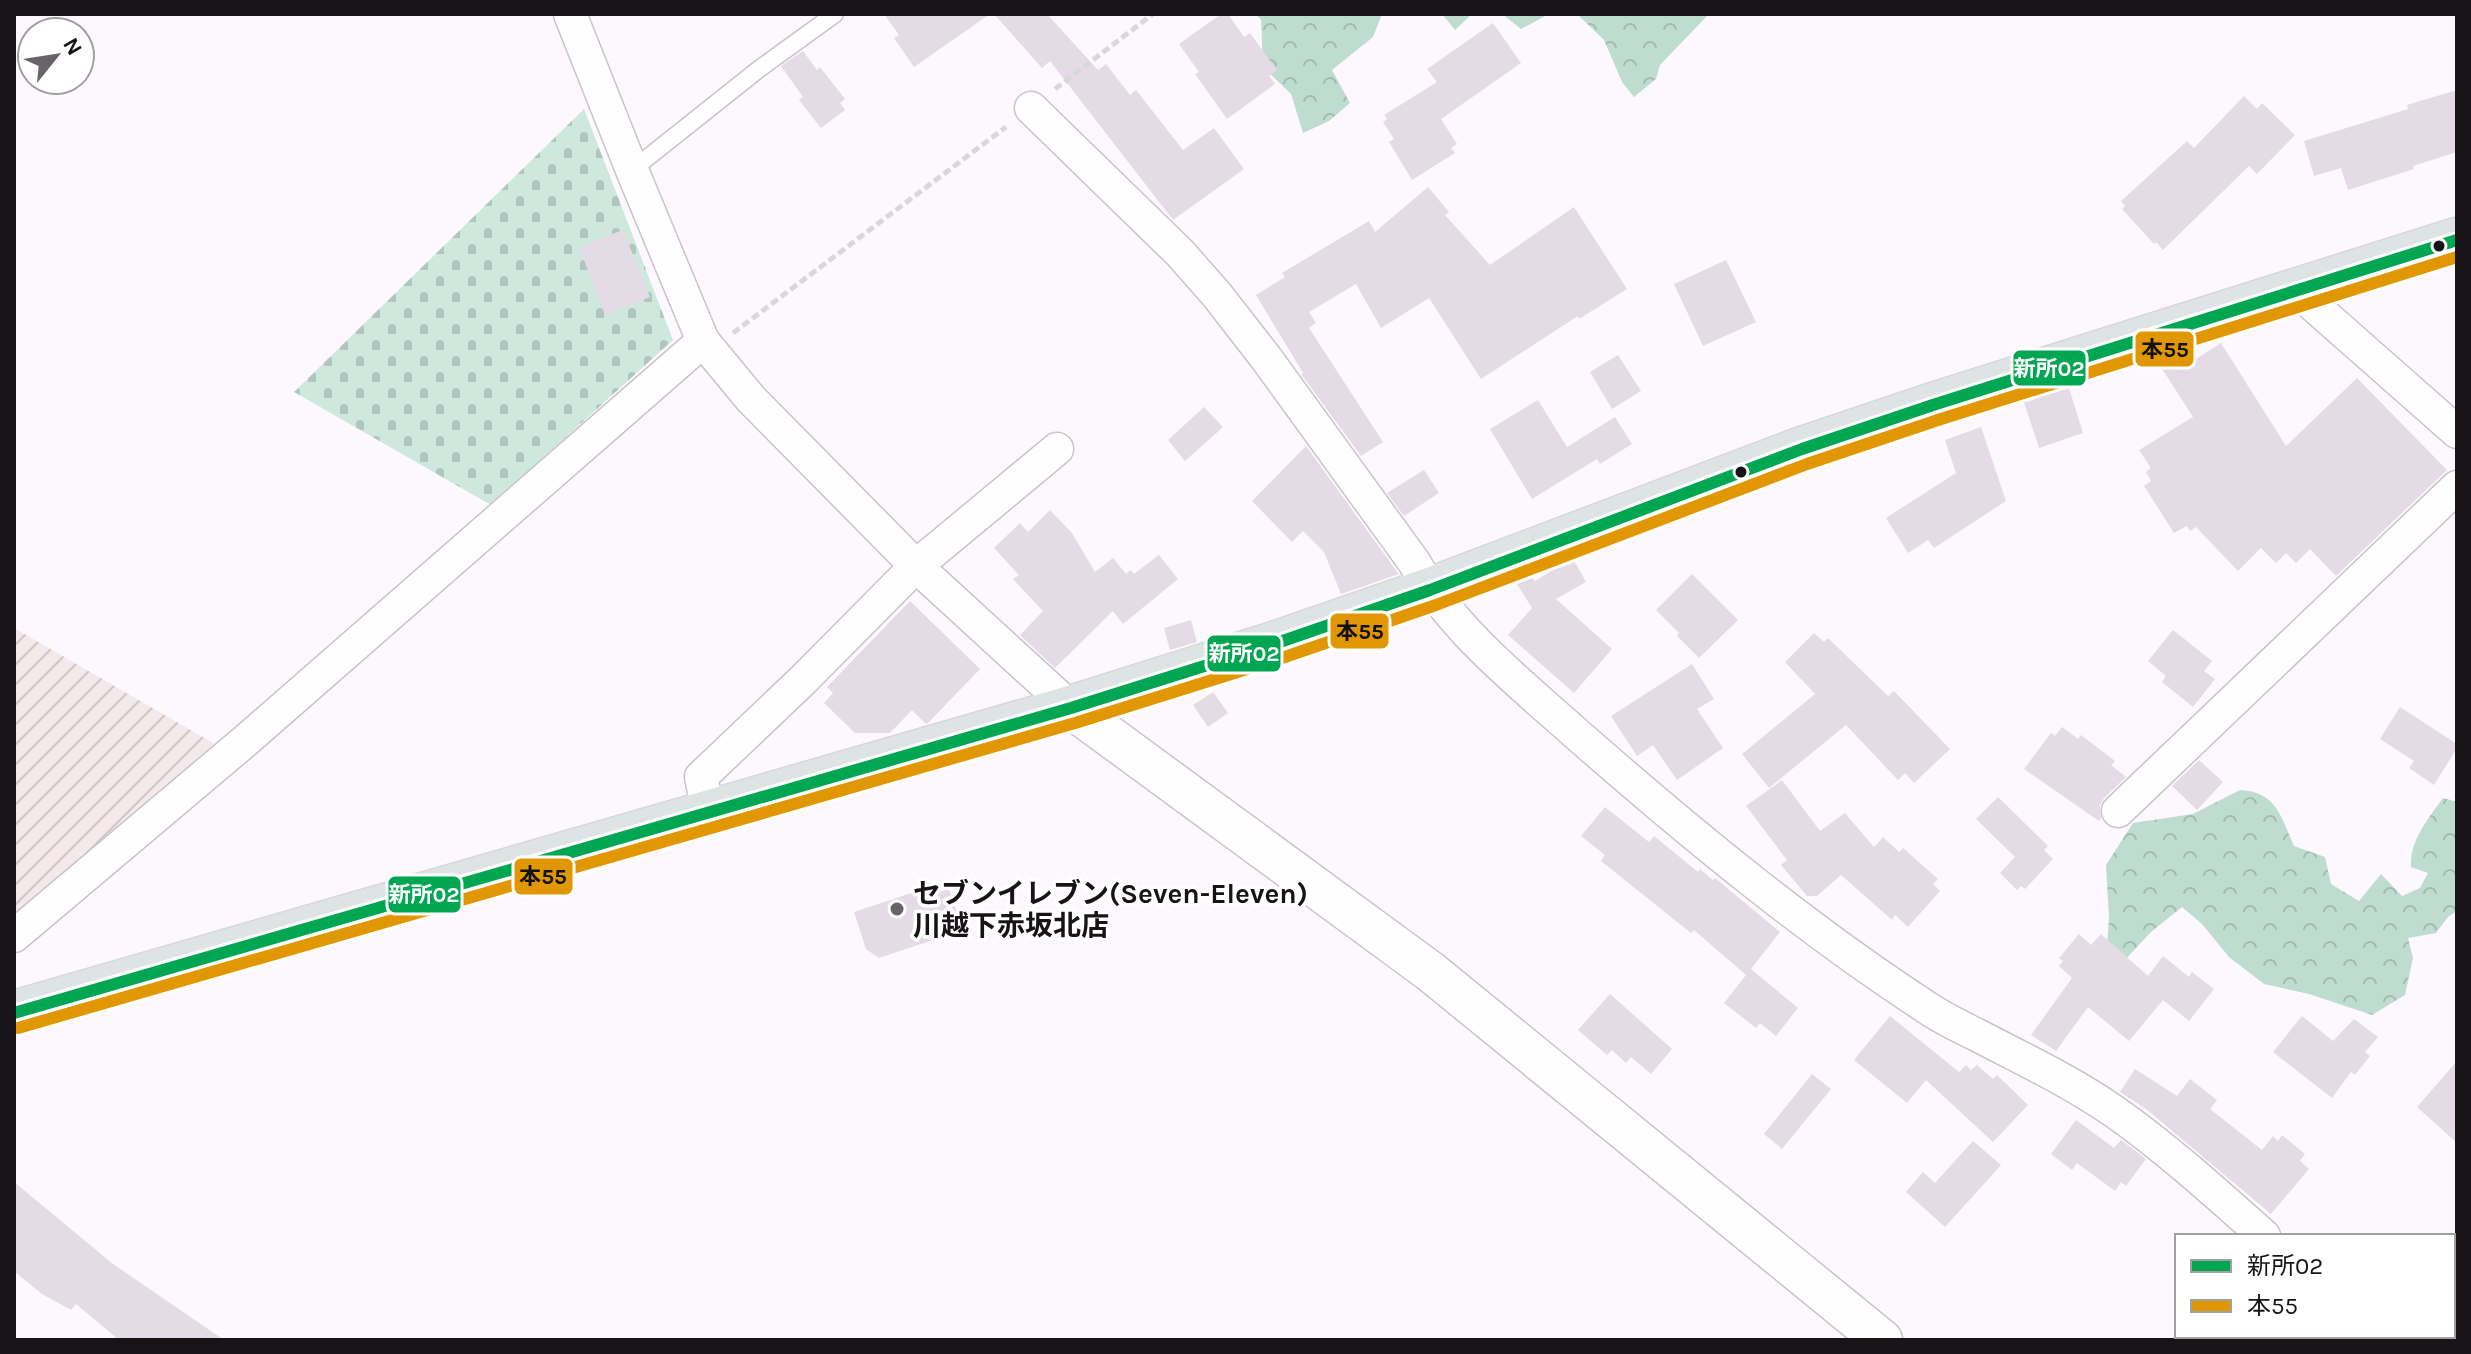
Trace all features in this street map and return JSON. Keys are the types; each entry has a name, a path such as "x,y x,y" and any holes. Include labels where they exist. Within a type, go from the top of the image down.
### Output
{"main road":[{"path":"14,1013 1071,708 1271,645 1430,590 1802,449 2457,240"}],"street":[{"path":"570,14 707,345 751,399 916,566 1071,708 1431,972 1882,1340"},
{"path":"1031,108 1180,253 1217,295 1405,549 1430,590 1459,625 1530,693 1659,806 1817,931 1931,1011 2048,1072 2114,1112 2262,1234"},
{"path":"2296,290 2457,432"},
{"path":"14,936 707,345"},
{"path":"708,811 701,777 916,566 1057,449"},
{"path":"2118,811 2457,487"}],"lane":[{"path":"632,170 759,69 835,14"}],"path":[{"path":"707,345 1031,108 1153,14"}],"shaded area":[{"path":"14,628 220,747 14,925"}],"green space":[{"path":"1254,14 1382,14 1373,37 1332,70 1350,103 1329,121 1303,133 1291,94 1263,67 1261,19"},
{"path":"1442,14 1472,14 1455,30"},
{"path":"1502,14 1549,14 1521,29"},
{"path":"1577,14 1709,14 1660,65 1656,79 1634,97 1622,82 1604,40"},
{"path":"584,109 673,340 491,505 294,392"},
{"path":"2240,790 2270,801 2281,816 2294,846 2325,857 2331,884 2359,901 2381,874 2402,896 2420,888 2428,873 2411,867 2413,848 2443,798 2457,802 2457,911 2436,933 2408,938 2413,958 2405,995 2372,1015 2309,994 2264,984 2229,957 2202,924 2182,907 2151,932 2123,962 2107,945 2106,865 2133,823 2193,814"}],"building":[{"path":"884,14 990,14 914,67 894,38 899,35"},
{"path":"994,14 1047,14 1098,70 1106,64 1130,95 1136,90 1183,150 1214,128 1244,169 1173,220 1050,61 1042,68"},
{"path":"1221,14 1228,14 1244,37 1250,33 1277,70 1269,76 1275,84 1227,119 1195,74 1199,72 1179,44"},
{"path":"1493,23 1521,63 1441,119 1457,144 1451,148 1455,153 1412,180 1389,142 1394,139 1383,122 1387,119 1384,115 1437,82 1427,69"},
{"path":"803,51 845,99 840,103 845,110 821,128 799,100 803,97 781,66"},
{"path":"2457,90 2457,152 2348,190 2341,168 2314,176 2304,141 2408,109 2407,105"},
{"path":"2244,96 2257,109 2262,103 2295,135 2257,174 2249,166 2163,250 2122,209 2125,206 2121,201 2187,141 2194,148"},
{"path":"1428,187 1449,212 1445,215 1490,265 1574,207 1627,289 1579,319 1578,316 1481,379 1429,298 1381,328 1356,284 1309,312 1316,323 1309,328 1383,442 1361,456 1301,374 1256,295 1285,277 1282,273 1369,221 1375,232"},
{"path":"623,230 650,297 605,315 579,247"},
{"path":"1726,260 1756,322 1703,346 1674,284"},
{"path":"2221,343 2286,446 2357,378 2447,470 2336,576 2310,549 2296,563 2286,553 2276,563 2261,548 2238,571 2196,527 2190,531 2187,526 2174,533 2144,486 2151,481 2146,472 2151,468 2139,450 2193,417 2157,361 2181,353 2188,364"},
{"path":"1618,355 1641,391 1612,409 1590,372"},
{"path":"2069,388 2083,433 2039,448 2024,402"},
{"path":"1538,400 1567,447 1615,417 1632,444 1600,464 1597,459 1532,499 1490,429"},
{"path":"1204,407 1223,427 1185,461 1168,440"},
{"path":"1981,427 2006,501 1934,548 1928,540 1908,553 1886,518 1956,473 1945,440"},
{"path":"1306,446 1399,574 1341,594 1324,552 1303,531 1292,542 1252,501"},
{"path":"1424,470 1439,493 1404,516 1387,493"},
{"path":"1050,510 1072,533 1095,572 1113,558 1126,574 1131,570 1134,574 1159,555 1178,579 1123,624 1113,611 1055,668 1020,635 1043,611 1013,579 1019,575 994,548 1020,523 1028,532"},
{"path":"1575,562 1586,582 1556,599 1612,649 1574,693 1508,635 1532,608 1517,584 1532,578 1535,581"},
{"path":"1692,574 1738,620 1699,658 1656,610"},
{"path":"910,601 980,669 928,723 912,710 890,733 855,733 824,703 833,693 827,687"},
{"path":"1191,620 1197,642 1170,650 1164,628"},
{"path":"2173,630 2212,661 2204,671 2215,679 2193,707 2162,682 2166,676 2148,661"},
{"path":"1814,633 1824,642 1828,638 1888,696 1894,691 1950,749 1914,783 1905,773 1898,780 1846,725 1769,788 1742,754 1815,694 1785,662"},
{"path":"1692,664 1714,699 1697,709 1723,748 1677,780 1653,745 1637,756 1611,716"},
{"path":"1213,692 1228,713 1208,727 1193,705"},
{"path":"2400,707 2457,744 2434,785 2409,768 2414,761 2380,739"},
{"path":"2062,727 2078,739 2081,735 2115,761 2111,765 2126,777 2104,798 2099,821 2024,769 2051,733 2055,736"},
{"path":"2199,760 2223,782 2197,810 2172,786"},
{"path":"1782,780 1820,831 1845,813 1874,847 1883,837 1899,852 1903,848 1938,879 1933,884 1940,891 1908,927 1895,915 1892,920 1841,875 1817,896 1807,896 1781,865 1787,860 1746,806"},
{"path":"1998,797 2048,846 2044,850 2053,859 2025,889 2021,886 2017,890 2000,873 2015,857 1976,819"},
{"path":"1605,807 1649,842 1654,836 1698,872 1700,869 1713,880 1715,878 1780,932 1751,969 1798,1008 1776,1036 1760,1023 1756,1028 1724,1003 1746,975 1694,930 1691,933 1601,861 1605,855 1581,836"},
{"path":"923,889 926,896 949,889 959,917 945,936 879,958 866,949 854,912"},
{"path":"2079,934 2091,945 2101,934 2148,976 2163,956 2189,977 2192,972 2214,989 2189,1021 2163,1000 2129,1041 2088,1007 2056,1051 2031,1035 2072,978 2059,966 2063,961 2059,958"},
{"path":"1610,994 1672,1049 1651,1074 1631,1057 1626,1063 1612,1050 1607,1055 1578,1030"},
{"path":"1890,1016 1959,1072 1966,1065 1971,1070 1977,1065 1993,1079 1997,1075 2028,1105 1993,1142 1926,1080 1907,1103 1854,1060"},
{"path":"2302,1016 2333,1041 2354,1019 2378,1037 2365,1052 2370,1056 2355,1075 2351,1072 2332,1098 2273,1052"},
{"path":"2457,1061 2457,1143 2417,1107"},
{"path":"2135,1069 2177,1096 2190,1079 2217,1100 2210,1109 2262,1150 2273,1136 2278,1141 2282,1135 2305,1154 2300,1161 2309,1169 2271,1214 2146,1109 2120,1092"},
{"path":"1812,1074 1831,1089 1782,1149 1764,1134"},
{"path":"2076,1120 2114,1148 2121,1140 2146,1159 2126,1186 2121,1182 2115,1191 2077,1163 2072,1170 2051,1154"},
{"path":"1973,1141 2001,1165 1945,1227 1906,1192 1923,1172 1935,1183"},
{"path":"14,1182 113,1264 224,1340 119,1340 76,1304 71,1310 42,1294 14,1271"}],"transit line":[{"name":"新所02","path":"14,1013 1071,708 1271,645 1430,590 1802,449 2457,240"},
{"name":"本55","path":"18,1028 1075,723 1276,660 1436,605 1807,464 2457,257"}],"place":[{"name":"セブンイレブン(Seven-Eleven) 川越下赤坂北店","path":"897,909"}]}
